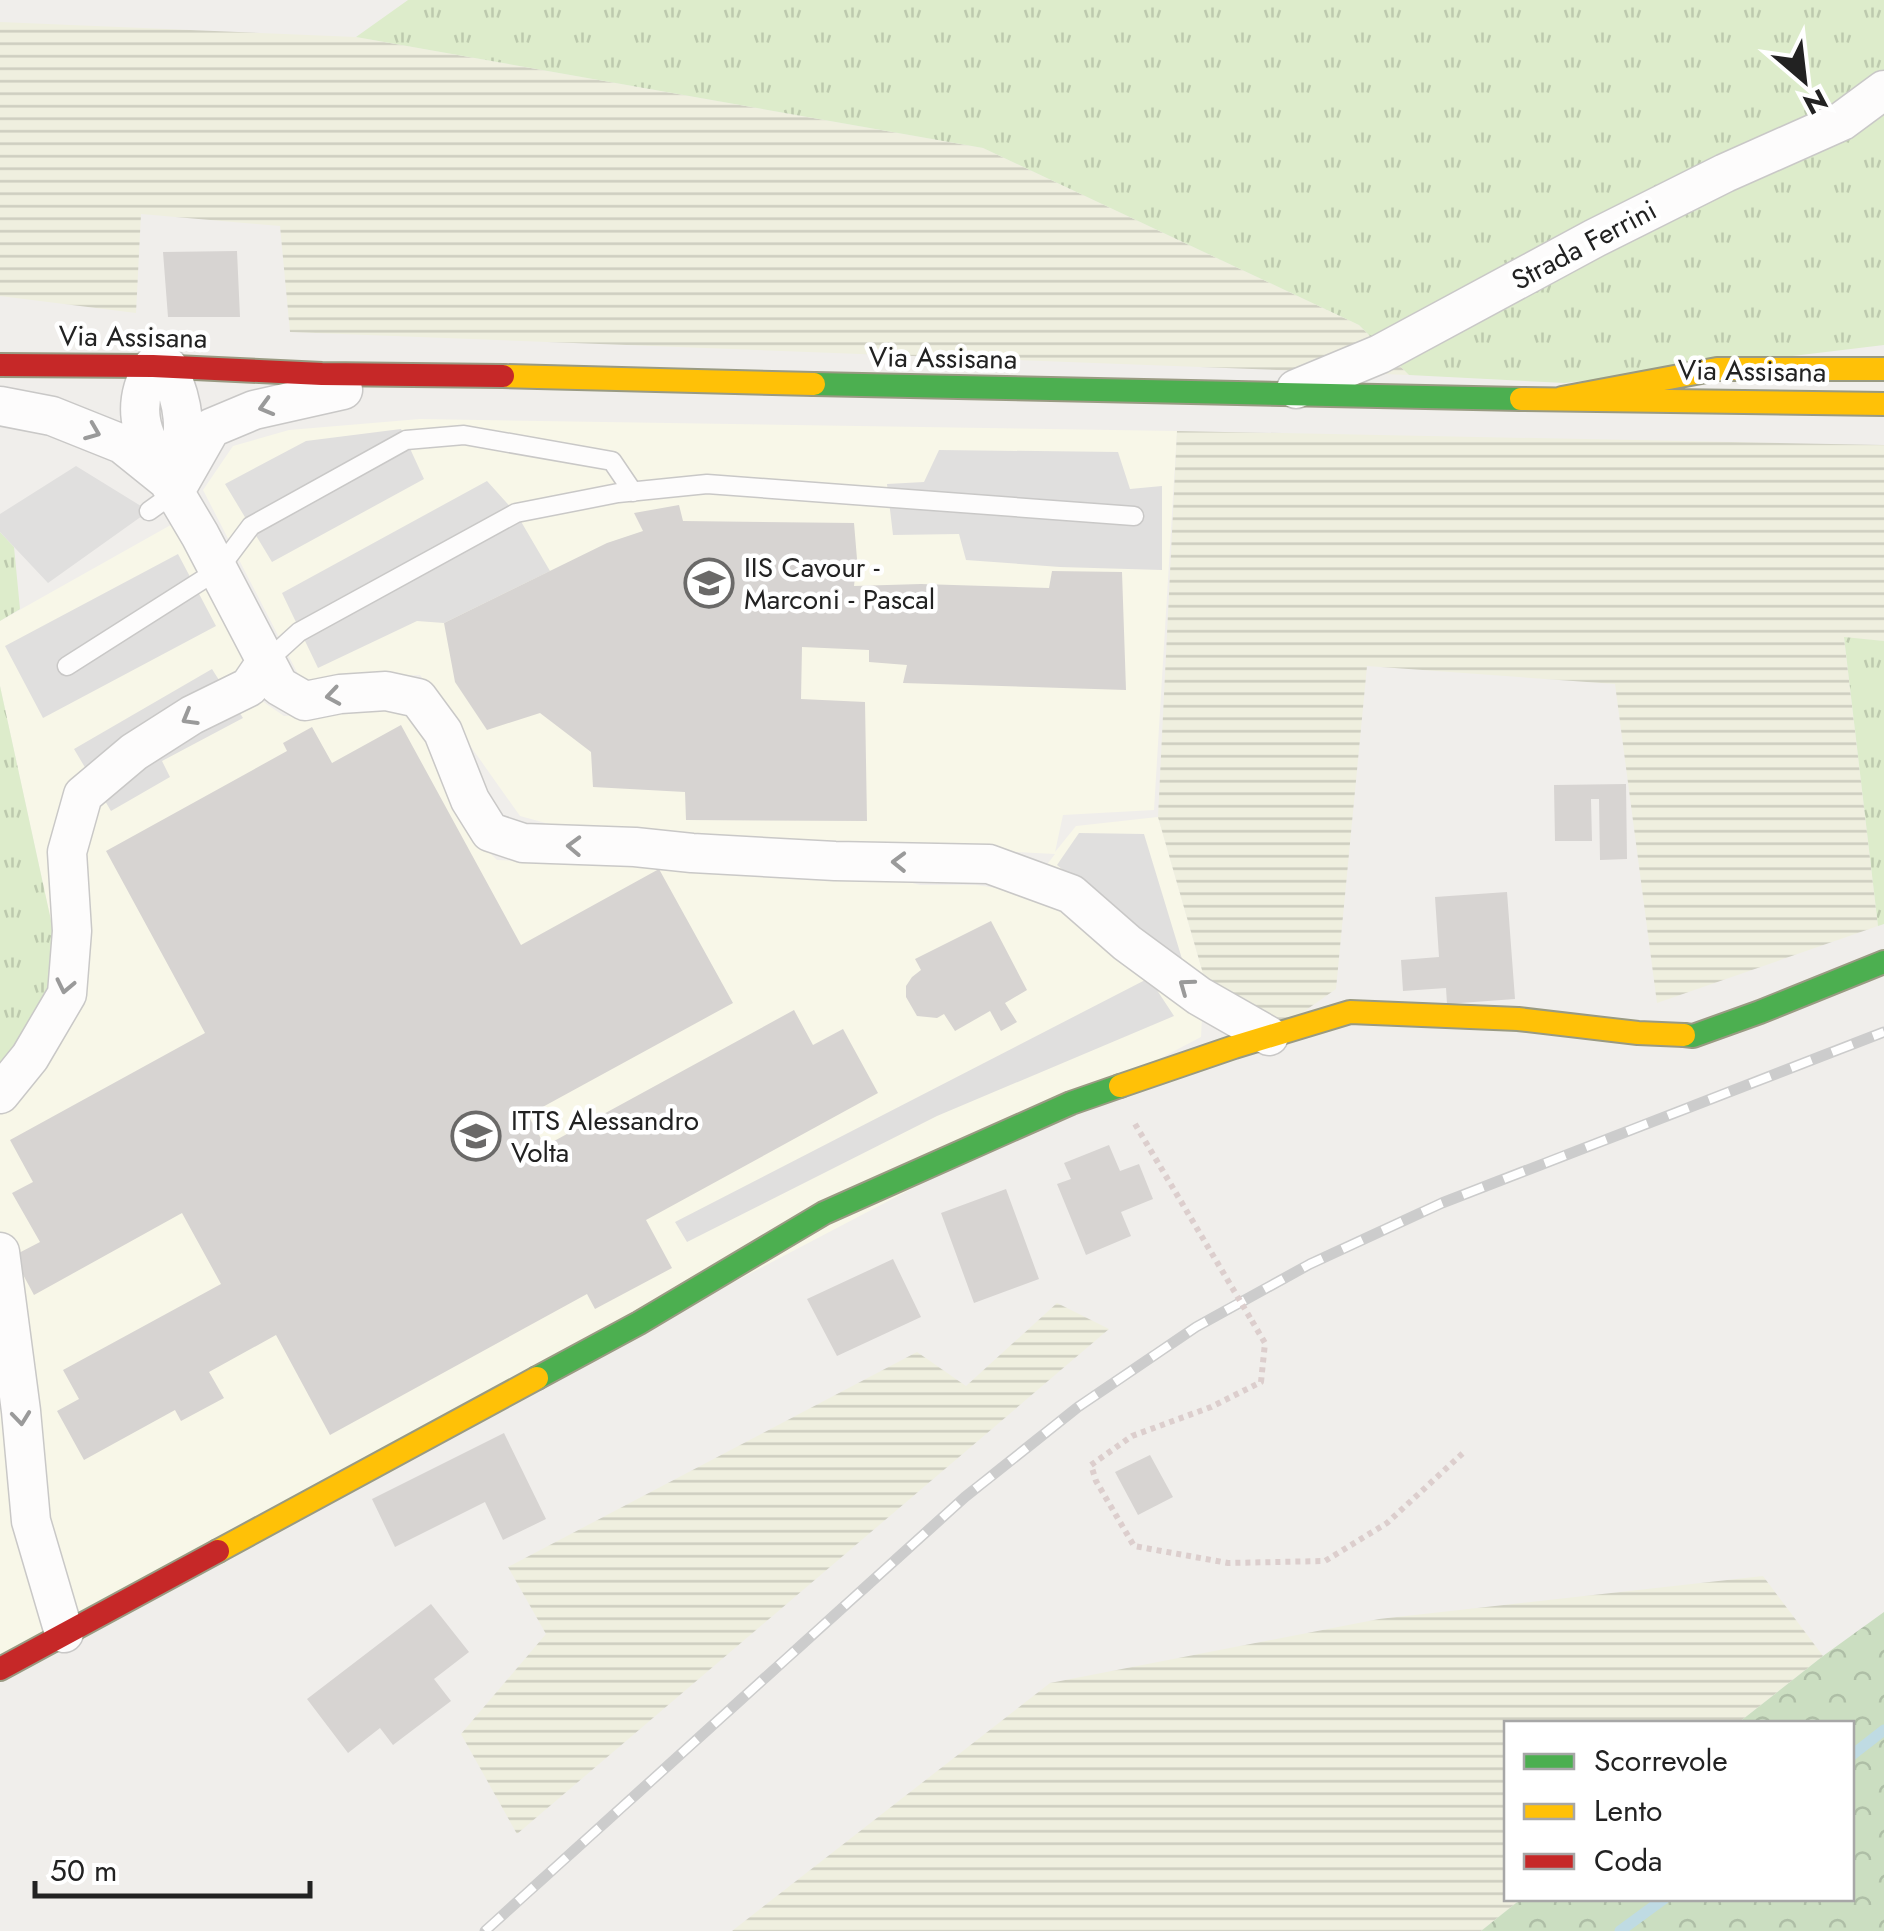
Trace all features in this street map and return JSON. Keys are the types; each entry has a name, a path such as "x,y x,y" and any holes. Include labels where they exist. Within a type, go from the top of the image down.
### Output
{"main road":[{"name":"Via Assisana","path":"0,365 1280,395 1884,404"},
{"path":"1562,398 1717,370 1884,370"},
{"path":"0,1668 622,1332 824,1213 1071,1103 1350,1012 1518,1019 1638,1034 1693,1036 1884,962"}],"street":[{"name":"Strada Ferrini","path":"1280,395 1380,354 1725,172 1842,122 1884,90"},
{"path":"160,367 143,382 140,407 142,429 162,466 162,502 218,570 279,686 305,701 386,690 418,698 443,732 470,800 490,832 522,843 834,861 989,864 1071,894 1127,943 1199,996 1270,1036"},
{"path":"162,502 212,428 254,410 371,385 465,375"},
{"path":"0,406 52,416 122,444 168,482 162,502"},
{"path":"0,1094 30,1057 67,994 72,932 67,852 83,795 134,752 248,686 266,662"},
{"path":"0,1252 31,1521 64,1633"}],"lane":[{"path":"68,666 218,570 250,526 406,440 464,435 612,461 632,492"},
{"path":"266,662 299,632 516,513 632,492 708,484 1134,516"}],"path":[{"path":"1114,1088 1265,1343 1262,1382 1211,1407 1132,1436 1091,1466 1134,1546 1228,1563 1325,1561 1387,1523 1464,1453"}],"shaded area":[{"name":"ITTS Alessandro Volta","path":"420,419 1177,431 1154,810 1063,815 1055,852 1076,826 1158,817 1204,977 1201,1037 0,1667 0,1092 67,994 0,686 0,621 176,522 234,633 262,701 284,716 392,709 414,714 483,846 497,860 894,878 920,885 976,885 1026,892 1055,854 571,830 520,816 420,675 300,678 203,490 233,446 289,430"},
{"path":"401,429 424,479 272,562 225,484 306,441"},
{"path":"939,450 1118,452 1130,489 1162,486 1162,570 966,560 959,534 893,535 887,484 924,482"},
{"path":"76,466 149,511 48,583 0,532 0,514"},
{"path":"487,481 516,513 550,571 444,623 417,621 318,668 282,593"},
{"path":"178,554 216,626 43,718 5,646"},
{"path":"212,669 243,718 162,761 170,777 111,811 74,749"},
{"path":"1079,833 1144,834 1186,972 1057,865"},
{"path":"1149,978 1174,1016 937,1116 687,1242 675,1222"}],"green space":[{"path":"408,0 1884,0 1884,345 1565,383 1409,375 1359,325 983,148 356,37"},
{"path":"0,22 356,37 983,148 1359,325 1409,375 290,332 280,226 141,214 136,313 0,296"},
{"path":"1177,431 1884,445 1884,641 1844,638 1878,926 1657,1003 1615,684 1367,666 1336,989 1269,1036 1204,977 1158,817"},
{"path":"0,532 14,547 20,609 0,621"},
{"path":"1844,637 1884,641 1884,924 1878,926"},
{"path":"0,686 67,994 0,1092"},
{"path":"1057,1303 1109,1329 517,1834 461,1734 546,1634 508,1567 917,1352 966,1386"},
{"path":"1763,1576 1823,1656 1741,1721 1504,1721 1504,1901 1518,1901 1481,1931 732,1931 1050,1683 1379,1619"},
{"path":"1884,1612 1884,1931 1481,1931 1518,1901 1854,1901 1854,1721 1741,1721"}],"building":[{"path":"237,251 240,317 168,317 163,252"},
{"path":"679,505 683,521 854,523 854,586 1049,588 1052,571 1122,572 1126,690 903,683 907,665 869,662 869,650 802,647 801,699 865,702 867,821 686,820 685,792 593,787 591,752 540,713 487,730 455,682 444,623 607,543 643,531 634,513"},
{"path":"401,725 521,945 659,869 733,1003 528,1115 545,1146 794,1010 813,1045 843,1029 878,1093 646,1220 672,1268 595,1309 587,1294 330,1435 276,1335 209,1372 224,1398 181,1421 175,1410 84,1460 57,1411 79,1399 63,1370 221,1284 182,1213 34,1295 13,1256 40,1242 12,1193 33,1182 10,1140 205,1033 106,851 287,751 283,743 312,727 332,763"},
{"path":"1626,784 1627,859 1600,860 1599,799 1591,799 1592,841 1555,841 1554,785"},
{"path":"1507,892 1515,999 1447,1004 1446,988 1403,991 1401,960 1439,957 1435,897"},
{"path":"991,921 1027,990 1005,1003 1017,1022 1001,1031 990,1011 955,1031 944,1014 937,1018 917,1016 906,997 906,986 921,970 915,959"},
{"path":"1109,1145 1120,1171 1139,1164 1153,1199 1121,1212 1131,1236 1086,1255 1057,1184 1071,1179 1064,1163"},
{"path":"1006,1189 1039,1279 974,1303 941,1213"},
{"path":"893,1259 921,1317 837,1356 807,1299"},
{"path":"504,1433 546,1519 503,1540 485,1502 395,1547 372,1499"},
{"path":"1150,1455 1173,1497 1138,1515 1115,1472"},
{"path":"431,1604 469,1652 434,1679 451,1701 393,1745 380,1728 348,1753 307,1699"}],"waterway":[{"path":"1854,1753 1884,1730"},
{"path":"1620,1931 1661,1901"}],"railway":[{"path":"485,1931 965,1497 1078,1407 1196,1327 1310,1264 1442,1203 1884,1032"}],"traffic: fast":[{"path":"814,384 1521,399"},
{"path":"1684,1035 1693,1036 1760,1012 1884,962"},
{"path":"537,1378 639,1323 824,1213 1071,1103 1120,1086"}],"traffic: slow":[{"path":"1562,398 1717,369 1884,369"},
{"path":"503,376 814,384"},
{"path":"1521,399 1884,404"},
{"path":"1120,1086 1350,1012 1518,1019 1684,1035"},
{"path":"218,1551 537,1378"}],"traffic: jam":[{"path":"0,365 503,376"},
{"path":"0,1669 218,1551"}],"place":[{"name":"IIS Cavour - Marconi - Pascal","path":"709,583"},
{"name":"ITTS Alessandro Volta","path":"476,1136"}]}
